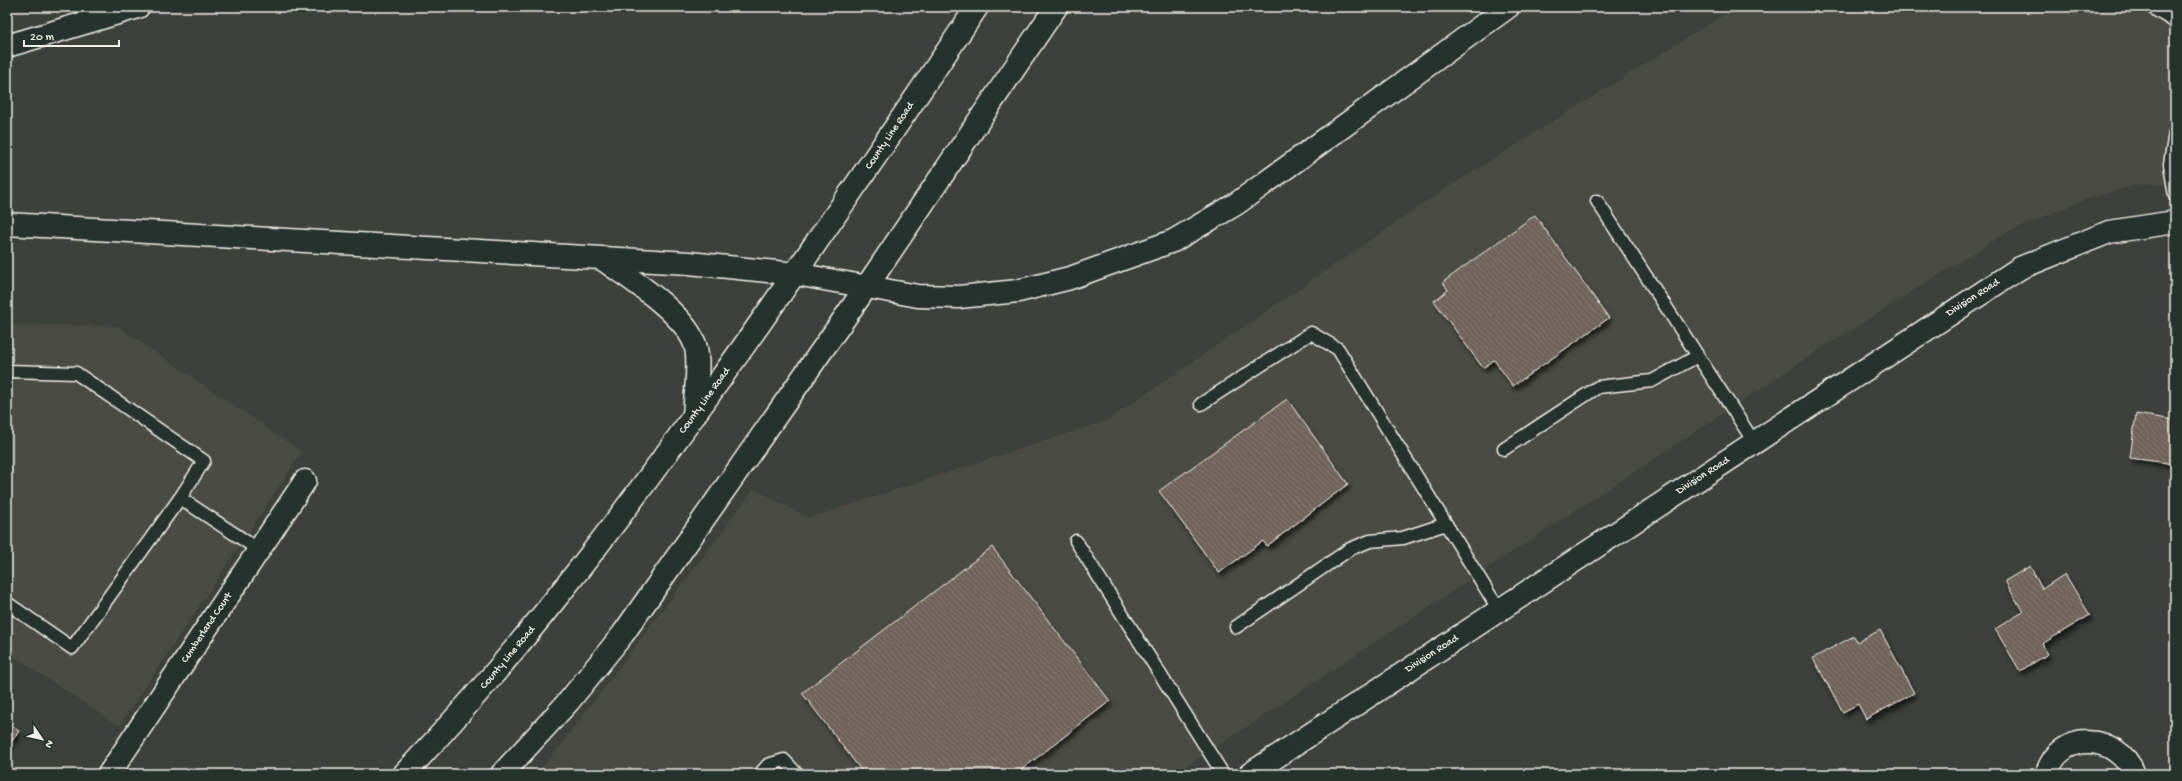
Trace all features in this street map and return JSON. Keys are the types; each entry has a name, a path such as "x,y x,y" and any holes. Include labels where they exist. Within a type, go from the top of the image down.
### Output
{"main road":[{"path":"7,46 138,7"},
{"name":"County Line Road","path":"404,774 460,715 582,567 646,483 796,274 977,7"},
{"path":"502,774 568,701 623,634 867,286 1056,7"},
{"path":"7,224 689,263 796,274 918,296 952,297 1018,291 1070,278 1173,241 1236,204 1508,7"},
{"name":"Division Road","path":"1250,774 2020,268 2109,232 2175,222"},
{"path":"602,259 654,297 681,321 696,348 694,416"},
{"name":"Cumberland Court","path":"109,774 305,481"},
{"path":"423,774 460,715"},
{"path":"2047,774 2055,758 2066,749 2080,743 2094,742 2108,745 2121,753 2130,765 2134,774"}],"lane":[{"path":"2151,7 2175,22"},
{"path":"2175,133 2170,164 2175,196"},
{"path":"1597,201 1754,442"},
{"path":"1201,404 1311,333 1338,349 1499,610"},
{"path":"1504,449 1598,387 1652,382 1698,356"},
{"path":"7,371 76,373 204,461 180,498 72,648 7,603"},
{"path":"180,498 259,550"},
{"path":"1236,627 1350,549 1370,541 1403,538 1446,524"},
{"path":"1076,541 1223,774"},
{"path":"760,774 768,765 784,760 797,774"}],"shaded area":[{"path":"1736,7 2175,7 2175,184 2139,184 2081,201 2004,234 1819,350 1175,774 535,774 553,755 754,489 809,518 1106,421 1445,189"},
{"path":"7,325 117,326 302,452 119,726 7,652"}],"building":[{"path":"1535,215 1609,318 1513,386 1494,360 1483,368 1434,301 1448,290 1443,282"},
{"path":"1287,399 1348,484 1267,546 1263,541 1219,573 1159,491"},
{"path":"2136,414 2175,420 2175,464 2130,458"},
{"path":"992,547 1110,701 1016,774 864,774 802,693"},
{"path":"2030,566 2042,589 2065,574 2090,615 2042,644 2048,654 2020,671 1995,629 2023,612 2005,581"},
{"path":"1880,630 1914,693 1866,719 1858,704 1843,712 1813,658 1854,636 1857,642"},
{"path":"7,723 19,731 7,748"}]}
